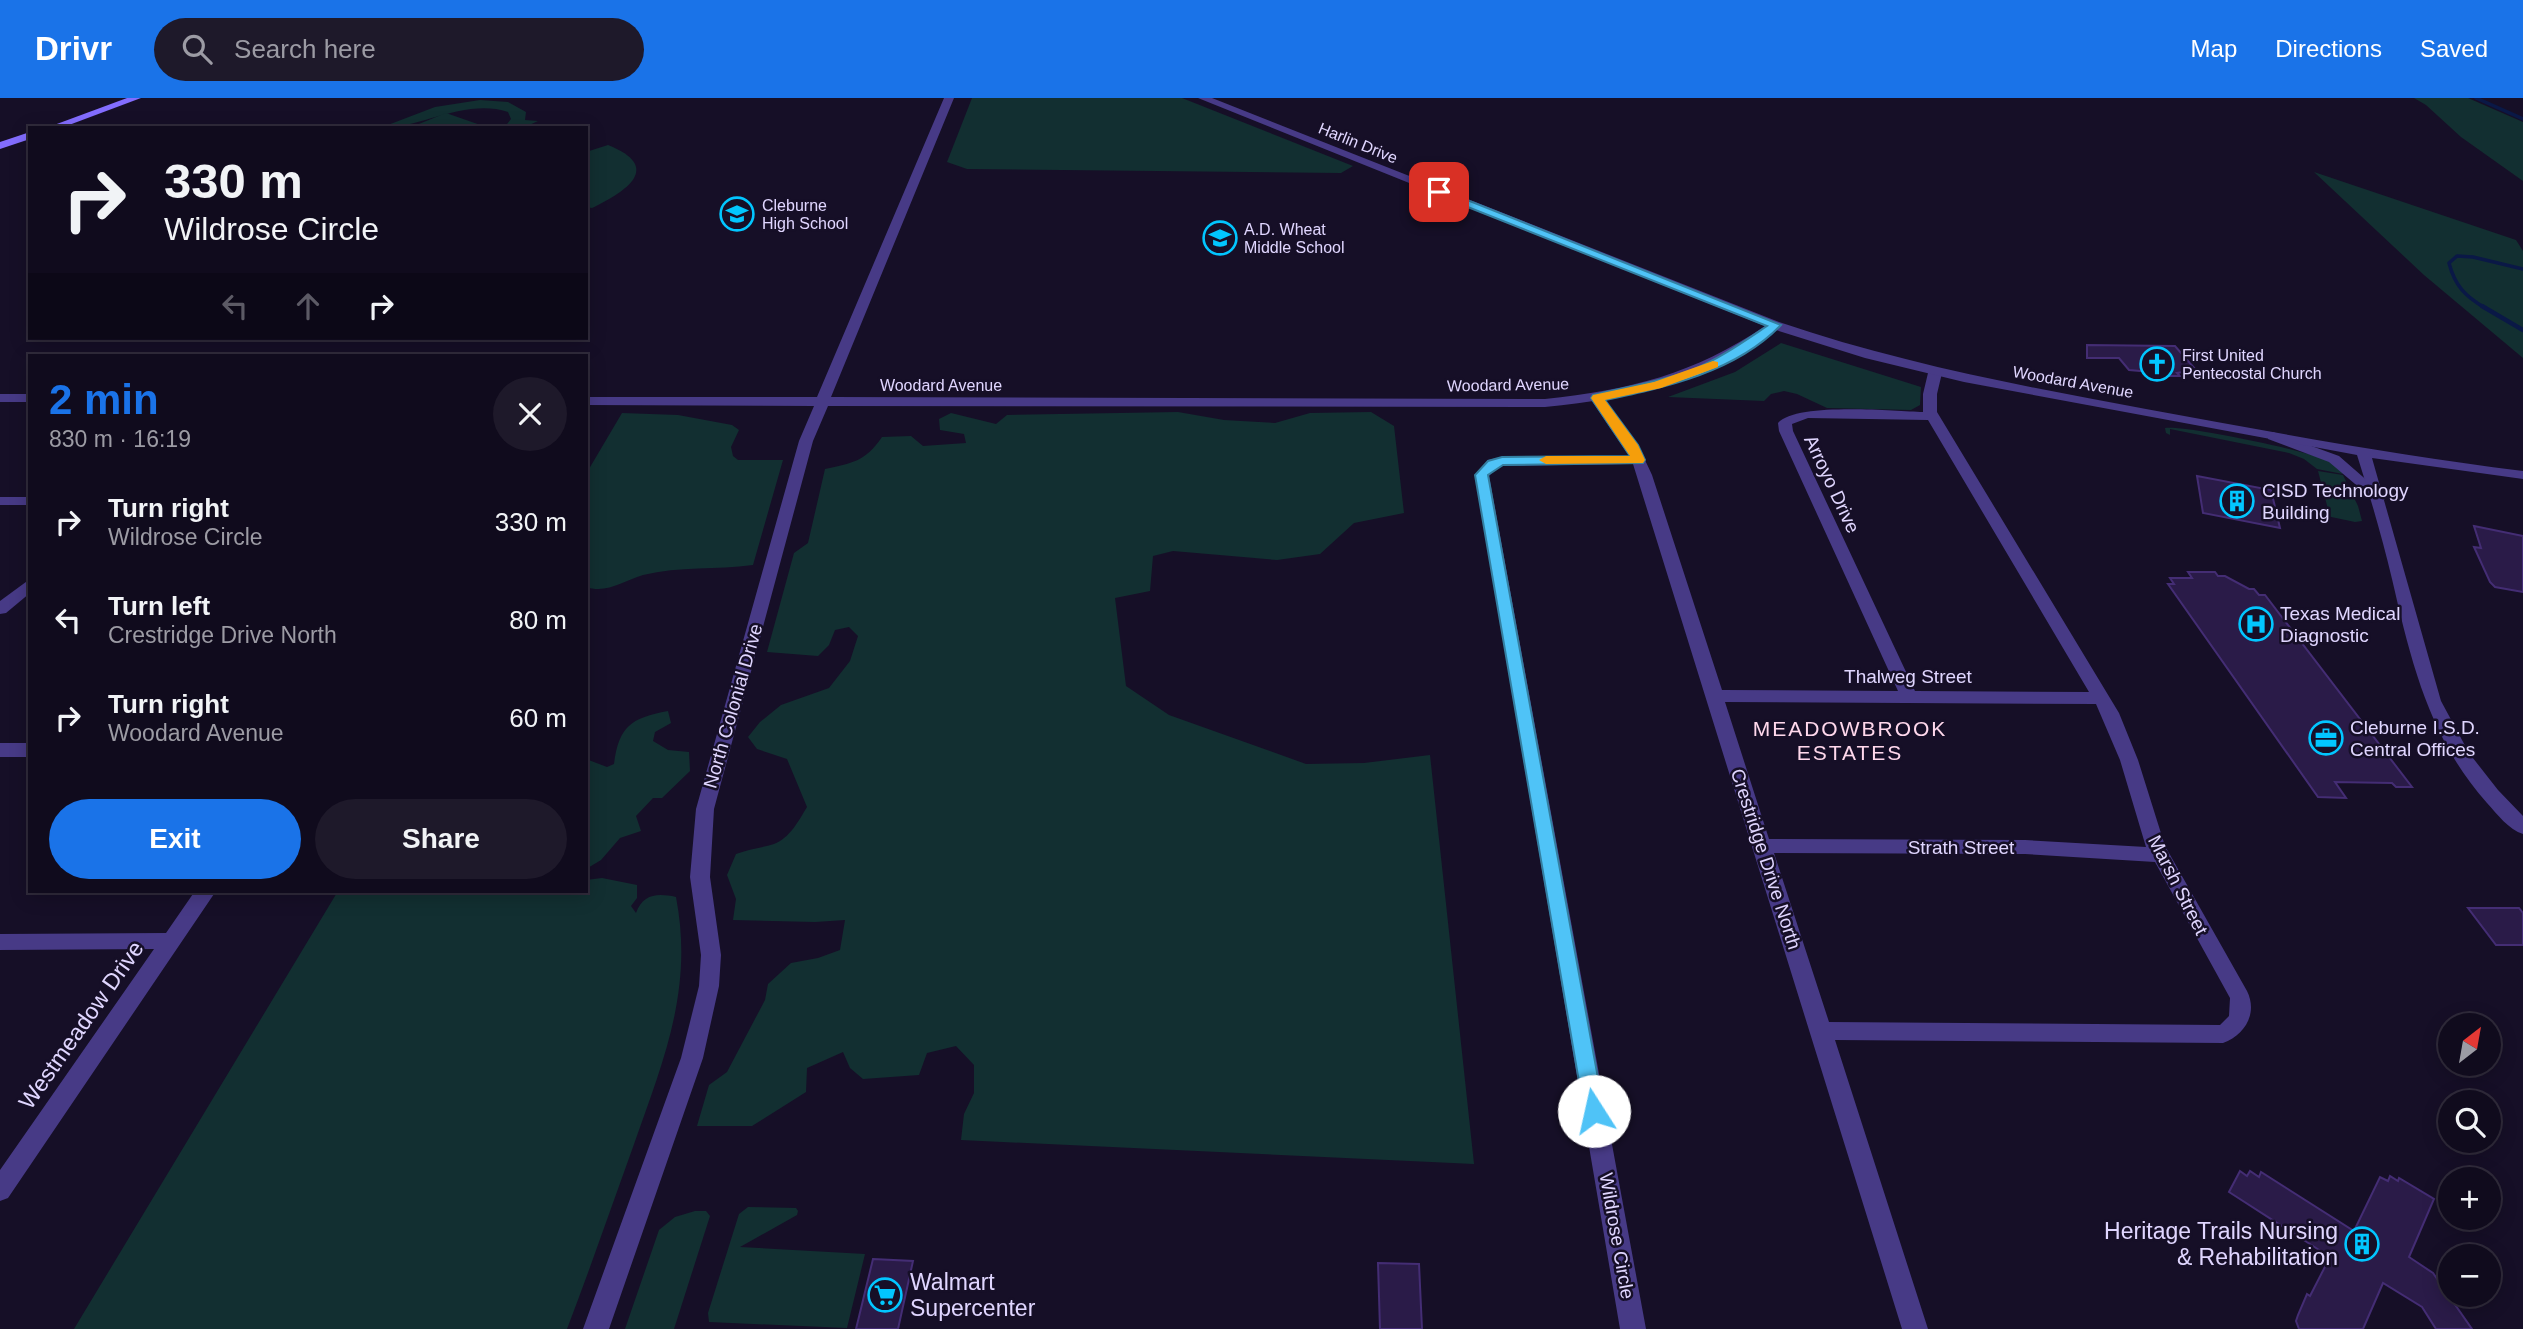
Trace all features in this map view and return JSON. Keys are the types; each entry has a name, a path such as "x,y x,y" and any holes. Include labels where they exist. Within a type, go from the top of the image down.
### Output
{"main road":[{"path":"57,126 136,98"},
{"path":"0,146 28,136"}],"street":[{"name":"North Colonial Drive","path":"597,1329 692,1058 702,1021 709,986 711,955 700,877 705,809 724,731 781,539 796,476 823,402 949,98"},
{"name":"Harlin Drive","path":"1203,98 1775,325"},
{"name":"Woodard Avenue","path":"588,401 1514,404 1597,398 1657,385 1698,372 1739,351 1775,325 1849,351 1935,373 2363,452 2523,475"},
{"path":"1933,416 1929,402 1935,373"},
{"path":"0,398 28,398"},
{"name":"Crestridge Drive North","path":"1597,398 1631,445 1638,460 1915,1329"},
{"name":"Arroyo Drive","path":"1909,697 1786,431 1785,423 1791,418 1808,414 1933,416"},
{"name":"Marsh Street","path":"1821,1031 2223,1034 2237,1026 2242,1012 2240,997 2160,855 2119,731 2102,698 1933,416"},
{"path":"2273,436 2334,460 2379,497"},
{"path":"2363,452 2379,497 2424,679 2436,709 2463,759 2496,801 2523,827"},
{"name":"Wildrose Circle","path":"1633,1329 1482,475 1493,463 1502,461 1638,460"},
{"path":"0,501 28,501"},
{"path":"0,609 28,586"},
{"name":"Thalweg Street","path":"1714,696 2102,698"},
{"path":"0,750 28,750"},
{"name":"Strath Street","path":"1762,846 2025,847 2160,855"},
{"name":"Westmeadow Drive","path":"0,1190 204,893"},
{"path":"0,942 171,941"}],"green space":[{"path":"972,98 1182,98 1353,166 1341,173 967,169 947,162"},
{"path":"2414,98 2468,98 2523,122 2523,181 2461,137 2426,105"},
{"path":"480,100 508,102 526,112 525,120 538,121 527,126 506,126 511,119 508,112 476,109 401,126 385,126 435,107"},
{"path":"446,113 483,126 414,126"},
{"path":"608,145 625,153 634,162 636,170 634,178 627,186 592,208 588,207 588,151"},
{"path":"2314,172 2516,240 2523,251 2523,358 2424,275"},
{"path":"1781,343 1921,387 1920,405 1911,410 1827,408 1784,391 1771,394 1764,401 1668,397 1735,372"},
{"path":"1178,412 1224,420 1275,423 1310,413 1371,412 1394,426 1404,513 1354,523 1320,554 1277,560 1173,551 1153,556 1150,591 1115,598 1126,686 1169,715 1306,764 1364,763 1430,755 1474,1164 961,1140 964,1114 974,1093 974,1065 956,1046 927,1053 919,1075 863,1079 850,1068 843,1052 807,1068 806,1092 752,1126 697,1126 709,1085 727,1072 765,1000 768,984 791,963 840,950 845,920 733,920 736,899 727,875 736,854 774,844 785,838 807,807 787,759 757,749 748,737 760,722 781,705 829,688 850,661 858,636 849,627 835,630 829,645 818,656 767,652 794,553 808,543 825,469 864,457 882,437 911,436 923,446 966,443 964,434 940,430 939,419 951,413 996,424 1007,415"},
{"path":"622,413 678,415 732,425 739,430 731,447 733,456 738,460 783,460 753,565 671,570 643,575 601,589 588,588 588,471"},
{"path":"2165,428 2222,435 2301,452 2331,462 2343,474 2317,469 2304,459 2289,453 2170,429 2170,435"},
{"path":"2318,471 2343,475 2362,521 2317,514 2316,511 2329,513"},
{"path":"668,711 671,723 655,732 653,741 668,750 689,752 690,771 662,798 653,798 636,816 641,831 620,838 601,860 588,868 588,760 607,767 614,764 624,732 645,717"},
{"path":"602,878 637,885 637,898 631,906 636,913 643,902 652,896 676,897 681,931 681,963 678,994 665,1055 567,1329 74,1329 337,893 588,893 588,880"},
{"path":"748,1207 796,1208 798,1211 797,1215 740,1247 865,1254 847,1328 709,1322 708,1313 739,1214"},
{"path":"706,1211 710,1216 674,1329 625,1329 659,1230 675,1217"}],"building":[{"name":"First United Pentecostal Church","path":"2087,345 2175,346 2196,370 2177,373 2180,376 2155,376 2152,372 2129,370 2119,358 2087,358"},
{"name":"CISD Technology Building","path":"2197,476 2271,490 2280,528 2203,513"},
{"path":"2474,526 2523,536 2523,592 2495,587 2490,582 2474,547 2481,548"},
{"path":"2188,572 2215,572 2218,576 2225,576 2254,589 2259,595 2265,595 2412,787 2396,787 2392,783 2335,782 2346,798 2318,797 2168,584 2174,584 2170,578 2192,578"},
{"path":"2468,908 2519,908 2523,913 2523,945 2496,945"},
{"name":"Heritage Trails Nursing & Rehabilitation","path":"2240,1171 2247,1176 2250,1171 2259,1177 2261,1172 2354,1231 2380,1177 2388,1181 2390,1176 2398,1181 2399,1178 2434,1199 2409,1257 2433,1273 2438,1280 2438,1307 2457,1307 2472,1329 2436,1329 2422,1307 2383,1283 2363,1329 2299,1329 2296,1321 2307,1294 2310,1296 2330,1257 2229,1192"},
{"name":"Walmart Supercenter","path":"873,1259 913,1261 898,1329 856,1329"},
{"path":"1378,1263 1419,1264 1422,1329 1380,1329"}],"waterway":[{"path":"2476,98 2523,119"},
{"path":"2483,306 2462,290 2449,263 2457,256 2473,257 2523,269"},
{"path":"2483,306 2523,330"}],"slow traffic":[{"path":"1546,460 1638,460 1631,445 1597,398 1640,390 1713,365"}],"place":[{"name":"Cleburne High School","path":"737,214"},
{"name":"A.D. Wheat Middle School","path":"1220,238"},
{"name":"First United Pentecostal Church","path":"2157,364"},
{"name":"CISD Technology Building","path":"2237,501"},
{"name":"Texas Medical Diagnostic","path":"2256,624"},
{"name":"Cleburne I.S.D. Central Offices","path":"2326,738"},
{"name":"Heritage Trails Nursing & Rehabilitation","path":"2362,1244"},
{"name":"Walmart Supercenter","path":"885,1295"}],"district":[{"name":"MEADOWBROOK ESTATES","path":"1850,740"}],"route":[{"path":"1439,192 1775,325 1739,351 1698,372 1640,390 1597,398 1631,445 1638,460 1512,460 1493,463 1482,475 1594,1111"}]}
